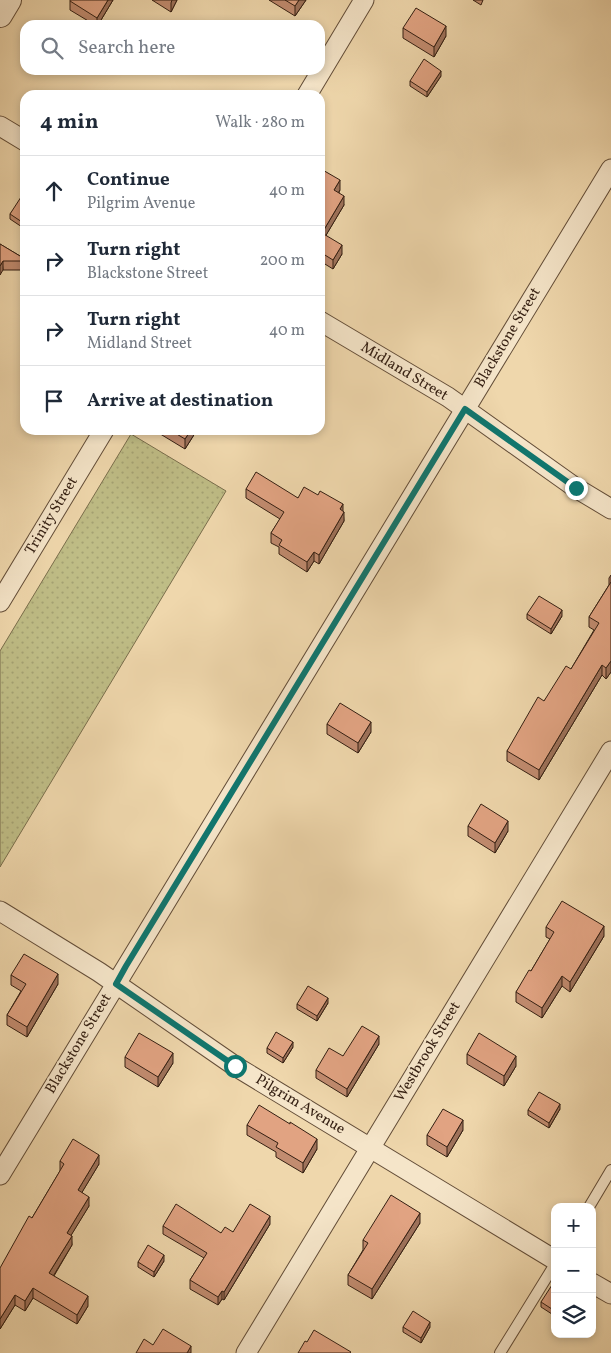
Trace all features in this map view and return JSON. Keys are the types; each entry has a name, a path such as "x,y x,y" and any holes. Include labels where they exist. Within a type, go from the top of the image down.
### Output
{"street":[{"path":"0,14 9,0"},
{"path":"325,65 364,0"},
{"path":"310,90 319,75"},
{"path":"0,126 20,138"},
{"name":"Blackstone Street","path":"0,1175 611,169"},
{"name":"Midland Street","path":"325,324 448,397 576,488 611,509"},
{"name":"Trinity Street","path":"0,602 101,435"},
{"name":"Westbrook Street","path":"246,1353 611,751"},
{"name":"Pilgrim Avenue","path":"0,911 99,972 235,1066 551,1258"},
{"path":"596,1285 611,1294"}],"lane":[{"path":"591,1203 611,1170"},
{"path":"500,1353 551,1270"}],"shaded area":[{"path":"130,435 226,491 0,867 0,651"}],"building":[{"path":"70,0 108,0 97,18"},
{"path":"285,0 299,0 295,6"},
{"path":"416,8 446,26 434,47 403,28"},
{"path":"424,59 441,71 427,92 410,81"},
{"path":"325,171 340,180 334,190 344,196 325,228"},
{"path":"20,199 20,221 10,214"},
{"path":"325,235 342,245 333,260 325,255"},
{"path":"0,244 20,256 20,261 3,261 0,266"},
{"path":"178,435 188,435 185,439"},
{"path":"256,472 298,498 304,487 318,495 320,491 343,504 340,509 344,512 319,555 314,552 307,562 279,545 282,540 271,533 284,512 246,489"},
{"path":"611,582 611,661 606,668 602,665 539,770 507,751 538,697 544,701 566,666 571,669 599,623 589,617"},
{"path":"539,596 562,610 551,629 527,614"},
{"path":"340,703 371,722 358,743 327,724"},
{"path":"481,804 508,821 495,843 468,826"},
{"path":"562,901 604,926 570,982 562,976 542,1008 516,992 554,932 546,927"},
{"path":"24,954 58,974 27,1027 7,1015 26,984 11,975"},
{"path":"308,986 328,998 317,1016 297,1004"},
{"path":"362,1026 379,1036 347,1089 316,1070 329,1048 343,1056"},
{"path":"276,1032 293,1042 283,1058 267,1048"},
{"path":"139,1033 173,1053 158,1077 125,1057"},
{"path":"479,1033 516,1056 504,1076 467,1054"},
{"path":"539,1092 560,1104 549,1123 528,1110"},
{"path":"259,1105 317,1139 303,1163 276,1147 278,1143 247,1125"},
{"path":"443,1109 463,1120 447,1147 427,1135"},
{"path":"73,1139 99,1155 78,1190 89,1197 67,1233 72,1236 49,1273 88,1296 77,1315 33,1288 25,1301 15,1295 0,1319 0,1268 29,1216 32,1218 64,1164 60,1161"},
{"path":"391,1195 420,1213 372,1289 348,1275 368,1243 363,1240"},
{"path":"176,1204 221,1233 225,1227 233,1232 250,1204 270,1216 224,1292 222,1291 218,1297 190,1280 207,1253 163,1226"},
{"path":"148,1245 164,1255 154,1272 138,1262"},
{"path":"551,1287 551,1308 541,1302"},
{"path":"413,1311 430,1322 421,1338 403,1327"},
{"path":"163,1329 191,1346 187,1353 136,1353 144,1339 153,1345"},
{"path":"314,1330 351,1352 298,1353"}],"route":[{"path":"235,1066 116,984 126,966 465,409 576,488"}]}
